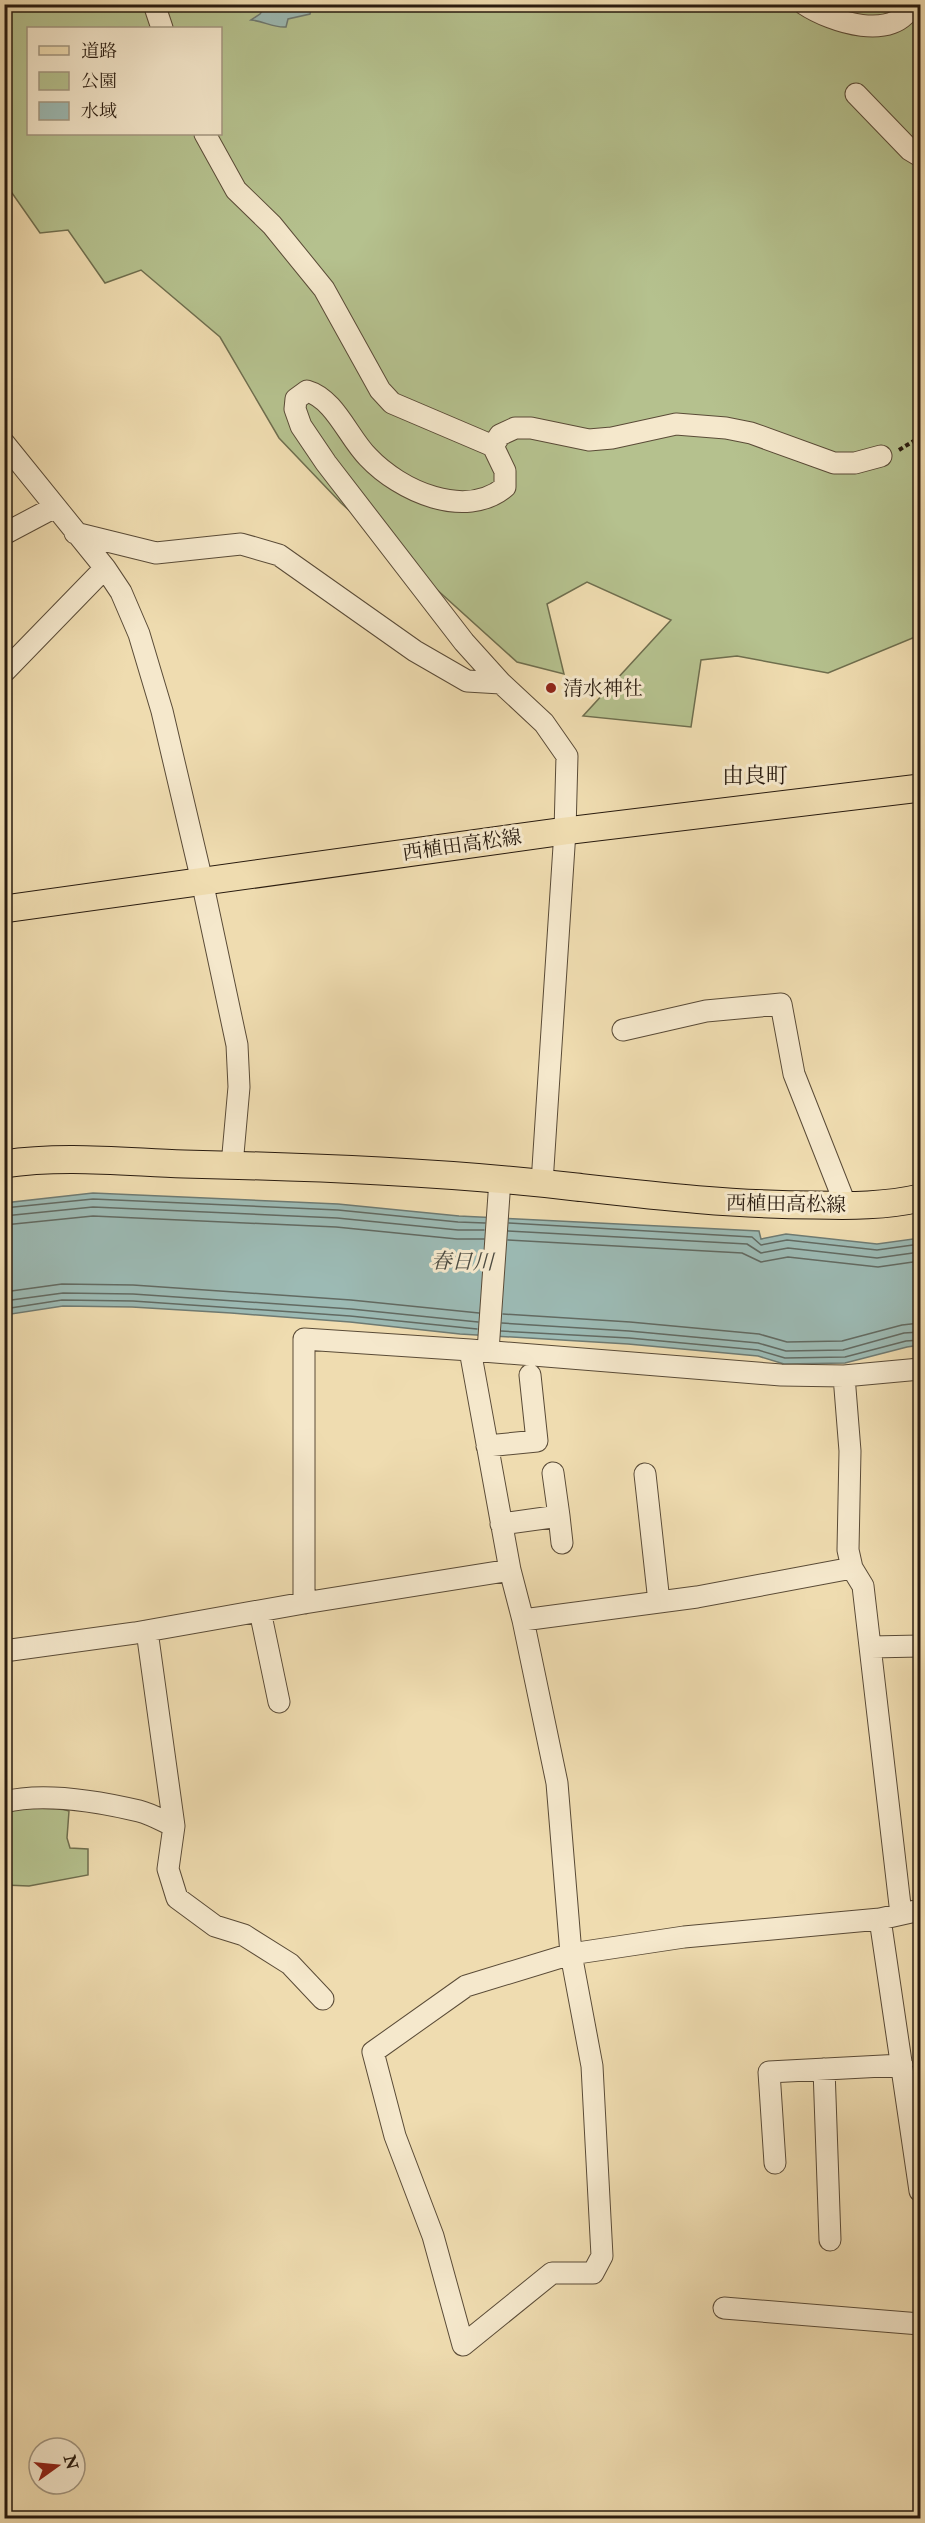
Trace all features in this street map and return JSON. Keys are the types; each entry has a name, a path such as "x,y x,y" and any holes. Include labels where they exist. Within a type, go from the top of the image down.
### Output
{"main road":[{"name":"西植田高松線","path":"4,909 565,831 921,788"},
{"name":"西植田高松線","path":"4,1164 22,1161 88,1161 232,1165 542,1183 702,1201 846,1206 903,1202 921,1198"}],"street":[{"path":"154,4 162,27"},
{"path":"804,4 822,16 879,28 900,21 912,4"},
{"path":"856,94 910,150 921,156"},
{"path":"206,135 236,190 272,225 324,289 380,390 392,403 493,446 505,471 505,487 494,496 471,503 452,502 426,494 394,478 369,459 318,394 307,391 296,399 295,409 301,426 326,463 464,642 543,723 567,756 565,831 542,1183"},
{"path":"493,446 500,435 515,428 531,428 589,440 612,438 676,424 726,428 751,433 834,463 855,463 881,456"},
{"path":"4,444 105,568 121,592 139,634 162,711 202,881 237,1046 239,1087 232,1165"},
{"path":"4,534 55,507"},
{"path":"75,533 156,553 241,544 279,555 415,651 467,681 501,682"},
{"path":"4,672 105,568"},
{"path":"622,1030 706,1011 781,1004 794,1074 846,1206"},
{"path":"500,1180 479,1351 487,1446 510,1570 523,1620 556,1784 571,1954 592,2066 602,2256 593,2272 552,2273 463,2345 433,2236 395,2136 373,2052 466,1986 571,1954 684,1937 880,1918 911,1912 863,1586 852,1568 848,1550 850,1451 844,1376"},
{"path":"304,1603 304,1339 781,1375 844,1376 921,1369"},
{"path":"487,1446 537,1441 530,1375"},
{"path":"553,1473 562,1543"},
{"path":"645,1474 659,1602"},
{"path":"501,1524 559,1516"},
{"path":"523,1620 698,1597 852,1568"},
{"path":"4,1652 147,1631 510,1570"},
{"path":"260,1611 279,1702"},
{"path":"147,1631 174,1826 168,1869 177,1898 216,1926 244,1935 290,1964 323,1999"},
{"path":"871,1647 921,1646"},
{"path":"4,1802 64,1799 142,1811 174,1826"},
{"path":"880,1918 921,2192"},
{"path":"775,2163 769,2072 902,2065"},
{"path":"824,2069 830,2240"},
{"path":"724,2308 921,2324"}],"green space":[{"path":"4,5 920,5 920,635 828,673 737,656 701,660 691,727 583,716 671,620 587,582 547,604 564,674 517,662 341,503 279,438 220,337 141,270 105,283 68,230 40,233 5,183"},
{"path":"46,1804 69,1811 67,1838 70,1848 88,1849 88,1875 29,1886 5,1885 5,1807"}],"water":[{"path":"312,5 310,14 288,19 286,27 251,20 265,7"},
{"name":"春日川","path":"93,1193 338,1204 459,1216 759,1231 761,1239 786,1234 877,1244 920,1238 920,1345 845,1363 784,1364 758,1356 628,1344 460,1334 350,1322 231,1313 132,1307 63,1306 5,1315 4,1203"}],"place":[{"name":"清水神社","path":"551,688"}],"district":[{"name":"由良町","path":"755,776"}]}
